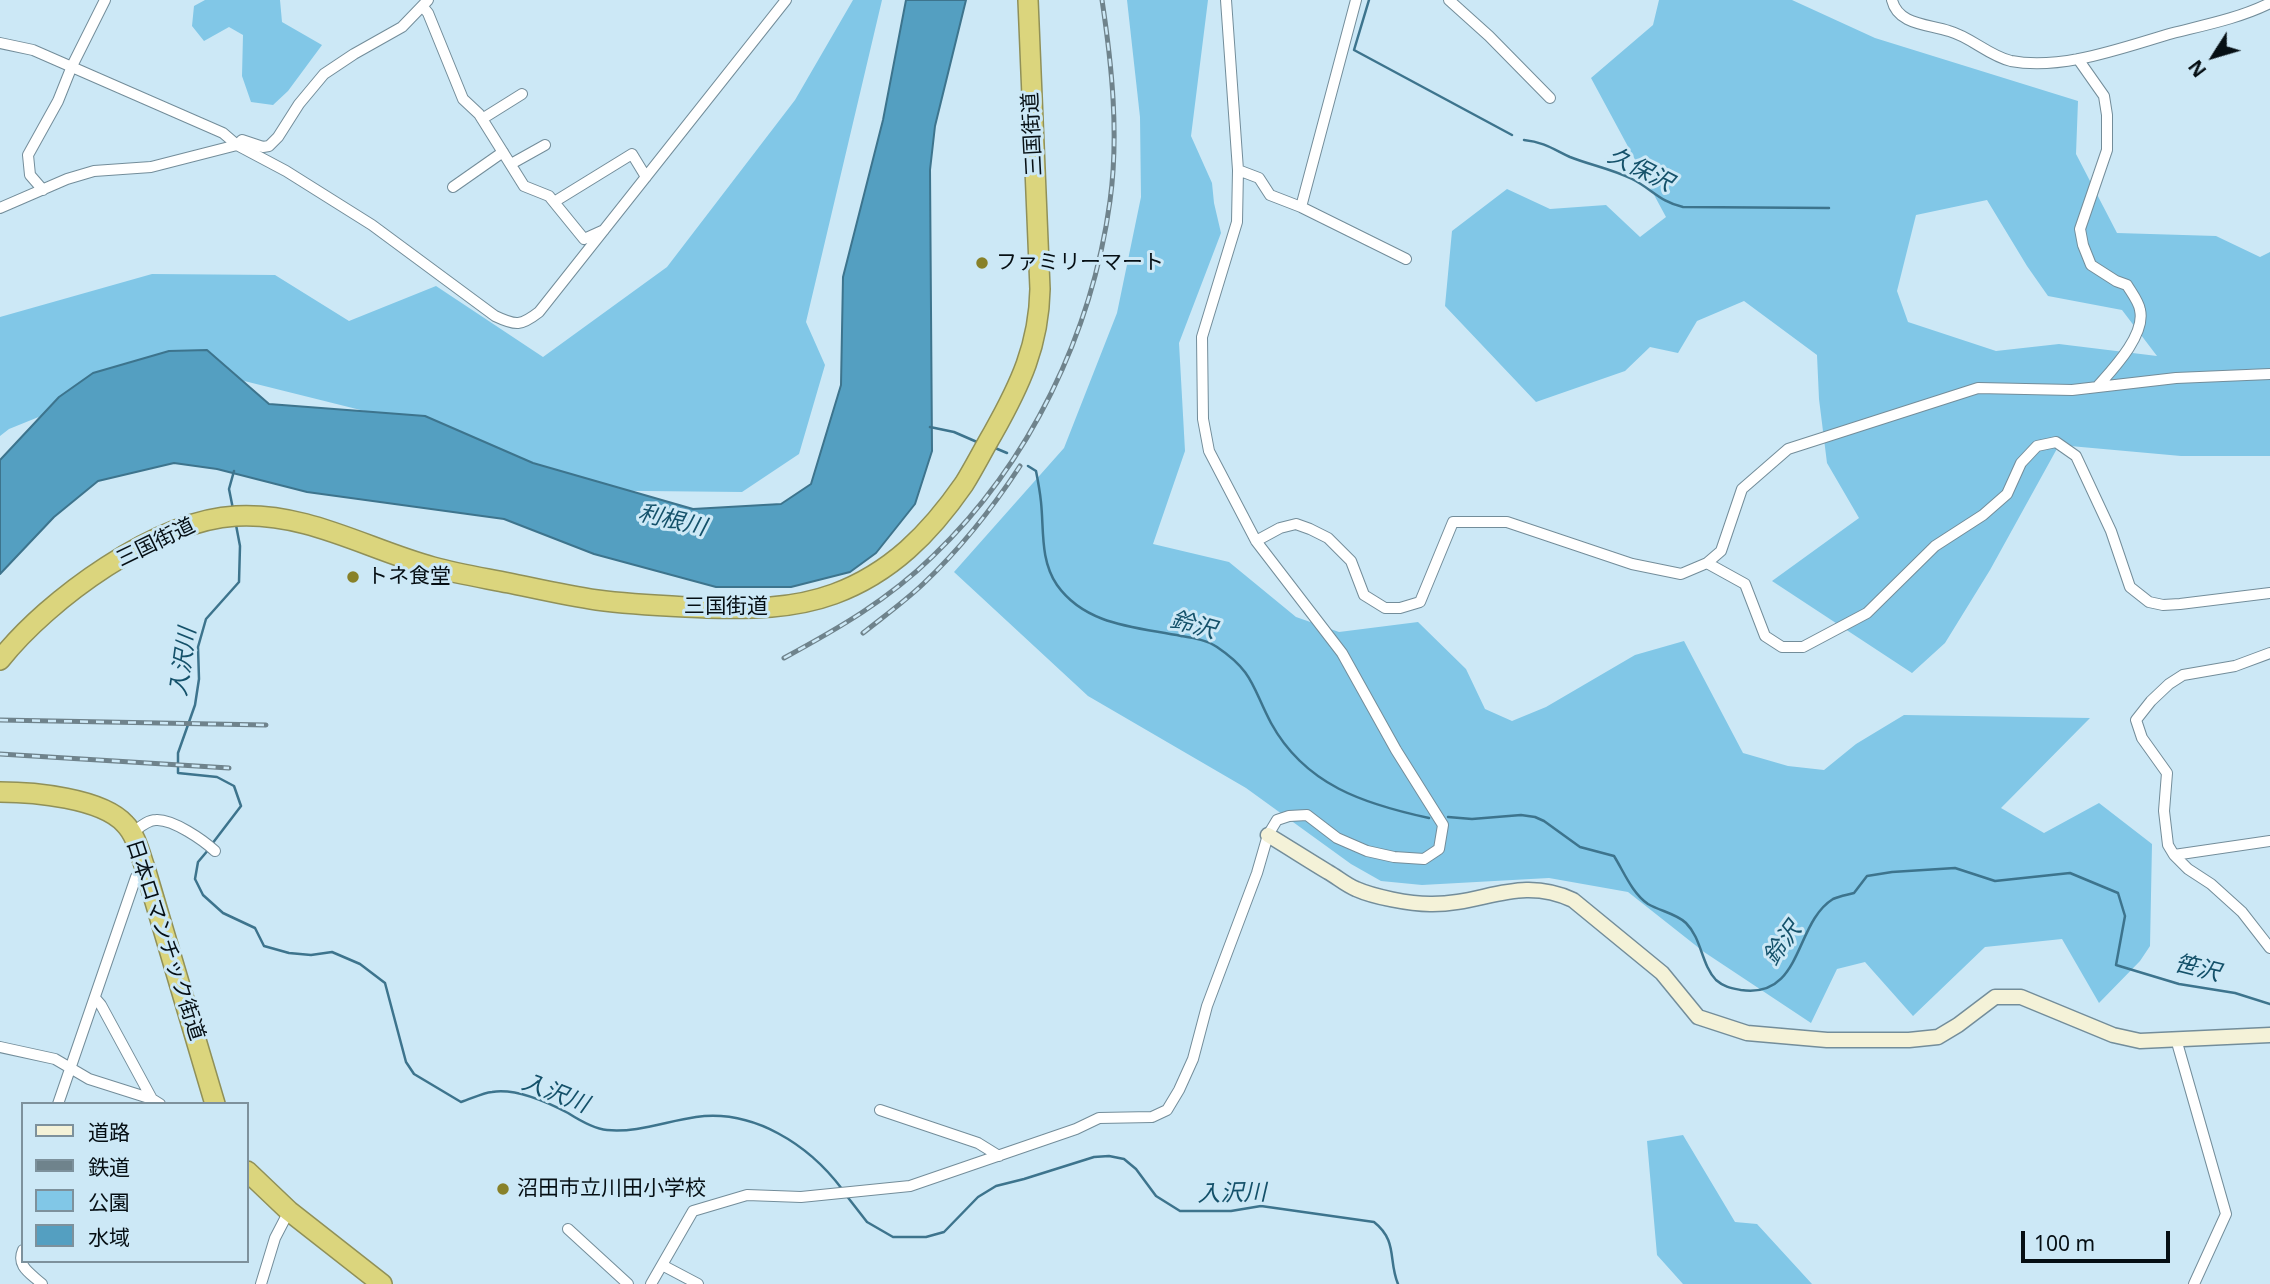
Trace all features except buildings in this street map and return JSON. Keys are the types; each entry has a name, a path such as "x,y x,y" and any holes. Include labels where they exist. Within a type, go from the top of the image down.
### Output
{"highway":[{"name":"三国街道","path":"0,660 46,611 127,556 181,526 212,518 273,516 350,536 395,555 464,575 594,600 635,604 785,607 835,594 894,561 919,541 936,522 967,478 1008,407 1033,348 1038,324 1040,289 1028,0"},
{"name":"日本ロマンチック街道","path":"0,792 52,797 103,808 116,815 132,833 145,868 214,1102"},
{"path":"248,1172 289,1211 382,1284"}],"street":[{"path":"43,190 30,174 27,155 58,101 72,66 106,0"},
{"path":"0,43 33,50 223,133 237,145 286,171 372,225 495,316 518,324 528,321 539,312 786,0"},
{"path":"651,1284 694,1211 747,1195 801,1197 910,1186 1076,1129 1099,1118 1153,1117 1167,1110 1193,1059 1207,1006 1257,873 1268,835 1277,820 1307,815 1337,838 1367,851 1394,857 1424,859 1439,849 1443,825 1396,750 1342,653 1256,541 1209,451 1203,419 1202,337 1237,222 1238,170 1226,0"},
{"path":"1301,207 1356,0"},
{"path":"1449,0 1550,98"},
{"path":"1892,0 1896,12 1905,18 1964,36 2010,61 2046,62 2078,59 2216,22 2270,3"},
{"path":"0,208 94,171 151,167 237,145 242,140 262,148 269,146 324,74 402,27 425,4 463,99 482,119 524,186 549,196 583,239 604,230"},
{"path":"2078,59 2104,96 2107,115 2107,150 2080,229 2083,245 2091,265 2127,285 2140,310 2139,325 2131,344 2097,387"},
{"path":"482,119 522,94"},
{"path":"511,164 545,145"},
{"path":"453,187 503,152"},
{"path":"554,202 632,154 646,177"},
{"path":"1238,170 1259,178 1270,195 1301,207 1406,259"},
{"path":"1256,541 1280,528 1296,524 1328,538 1351,561 1364,595 1385,608 1400,608 1420,602 1453,522 1507,522 1632,564 1681,574 1707,564 1721,551 1742,489 1788,449 1978,388 2072,390 2176,377 2270,374"},
{"path":"1707,564 1745,584 1765,636 1782,647 1803,647 1867,613 1935,545 1983,515 2007,494 2021,463 2037,446 2056,442 2076,456 2111,531 2130,587 2150,602 2163,605 2180,604 2270,593"},
{"path":"2270,653 2235,666 2183,675 2151,701 2136,720 2142,738 2167,773 2164,826 2168,845 2174,855 2242,912 2270,948"},
{"path":"132,833 147,822 157,820 186,831 215,851"},
{"path":"1268,835 1356,889 1378,895 1427,904 1460,903 1522,889 1558,893 1573,900 1662,973 1698,1017 1747,1033 1827,1040 1909,1040 1938,1037 1995,997 2021,997 2113,1035 2140,1041 2270,1035"},
{"path":"2174,855 2270,841"},
{"path":"59,1102 136,877 145,868"},
{"path":"95,998 101,1004 156,1101"},
{"path":"2176,1039 2226,1214 2194,1284"},
{"path":"0,1046 55,1059 89,1079 156,1101"},
{"path":"880,1110 978,1143 999,1156"},
{"path":"261,1284 275,1238 289,1211"},
{"path":"568,1229 628,1284"},
{"path":"21,1254 20,1264 42,1284"},
{"path":"662,1265 698,1284"}],"green space":[{"path":"205,0 280,0 282,22 322,45 288,91 273,105 251,102 242,76 243,35 229,27 204,41 192,26 194,6"},
{"path":"853,0 882,0 806,322 825,365 799,454 742,492 549,490 481,440 172,363 9,429 0,436 0,317 152,274 275,275 349,321 436,286 543,357 667,267 795,100"},
{"path":"1127,0 1208,0 1191,136 1212,183 1221,233 1179,343 1185,451 1153,544 1229,562 1296,617 1339,632 1418,622 1466,669 1485,709 1512,721 1546,707 1635,655 1684,641 1743,753 1788,766 1824,770 1856,744 1904,715 2090,718 2001,808 2044,833 2099,803 2152,844 2150,946 2140,961 2099,1003 2062,939 1985,947 1913,1016 1865,962 1837,969 1811,1023 1704,952 1628,892 1549,878 1422,885 1381,881 1351,864 1246,788 1088,696 954,572 1064,448 1117,313 1141,197 1140,117"},
{"path":"1659,0 1792,0 1875,38 2078,101 2076,154 2117,233 2216,236 2260,257 2270,252 2270,456 2181,456 2059,445 1990,570 1945,643 1912,673 1772,581 1859,518 1827,463 1817,355 1744,301 1697,321 1678,353 1650,347 1625,371 1536,402 1445,306 1452,231 1507,189 1550,209 1606,205 1640,237 1666,217 1591,78 1653,25","holes":["1987,200 2048,296 2122,310 2157,356 2059,344 1996,351 1908,322 1897,291 1916,215"]},
{"path":"1683,1135 1735,1222 1757,1224 1812,1284 1683,1284 1657,1255 1647,1141"}],"water":[{"name":"利根川","path":"906,0 966,0 935,126 930,170 932,451 915,504 876,553 850,572 791,587 716,587 594,554 504,519 307,492 217,469 174,463 98,481 54,517 0,574 0,460 59,397 93,373 169,351 207,350 269,404 425,416 533,463 693,509 781,504 811,484 841,385 843,277 883,120"}],"waterway":[{"name":"久保沢","path":"1369,0 1354,50 1512,135"},
{"name":"久保沢","path":"1524,140 1543,144 1570,157 1624,176 1662,199 1683,207 1829,208"},
{"name":"鈴沢","path":"930,427 954,432 977,442"},
{"name":"鈴沢","path":"995,448 1007,453"},
{"name":"鈴沢","path":"1028,466 1036,471 1048,565 1057,585 1069,599 1097,617 1213,645 1238,664 1285,744 1319,777 1359,798 1429,818"},
{"name":"入沢川","path":"233,509 229,489 234,471"},
{"name":"入沢川","path":"212,844 241,806 234,786 217,777 178,773 178,753 195,705 199,679 198,647 206,619 239,582 240,546 236,525"},
{"name":"鈴沢","path":"1448,817 1535,817 1580,847 1614,856 1642,899 1686,923 1695,936 1711,974 1725,986 1734,989 1761,990 1776,983 1796,957 1820,910 1833,899 1854,893 1867,876 1955,868 1995,881 2070,873 2118,893 2125,916 2116,965 2179,984 2235,993 2270,1004"},
{"name":"入沢川","path":"209,849 198,862 195,879 203,895 223,913 255,928 264,946 289,953 311,955 332,952 360,964 385,983 406,1062 414,1074 461,1102 488,1093 511,1092 541,1100 587,1124 607,1130 641,1128 696,1117 739,1119 759,1125 797,1145 829,1173 842,1189"},
{"name":"入沢川","path":"846,1195 867,1222 893,1237 926,1237 944,1232 978,1197 996,1186 1094,1157 1109,1156 1124,1159 1136,1169 1156,1196 1180,1211 1231,1211 1261,1206 1374,1222 1382,1229 1390,1244 1398,1284"}],"railway":[{"path":"784,658 862,612 933,556 968,519 999,480 1027,438 1051,393 1072,347 1088,299 1110,201 1114,151 1113,100 1102,0"},
{"path":"863,633 916,591 950,557 987,513 1020,466"},
{"path":"0,720 266,725"},
{"path":"0,754 229,768"}],"place":[{"name":"ファミリーマート","path":"982,263"},
{"name":"トネ食堂","path":"353,577"},
{"name":"沼田市立川田小学校","path":"503,1189"}],"water label":[{"name":"笹沢","path":"2197,969"}]}
